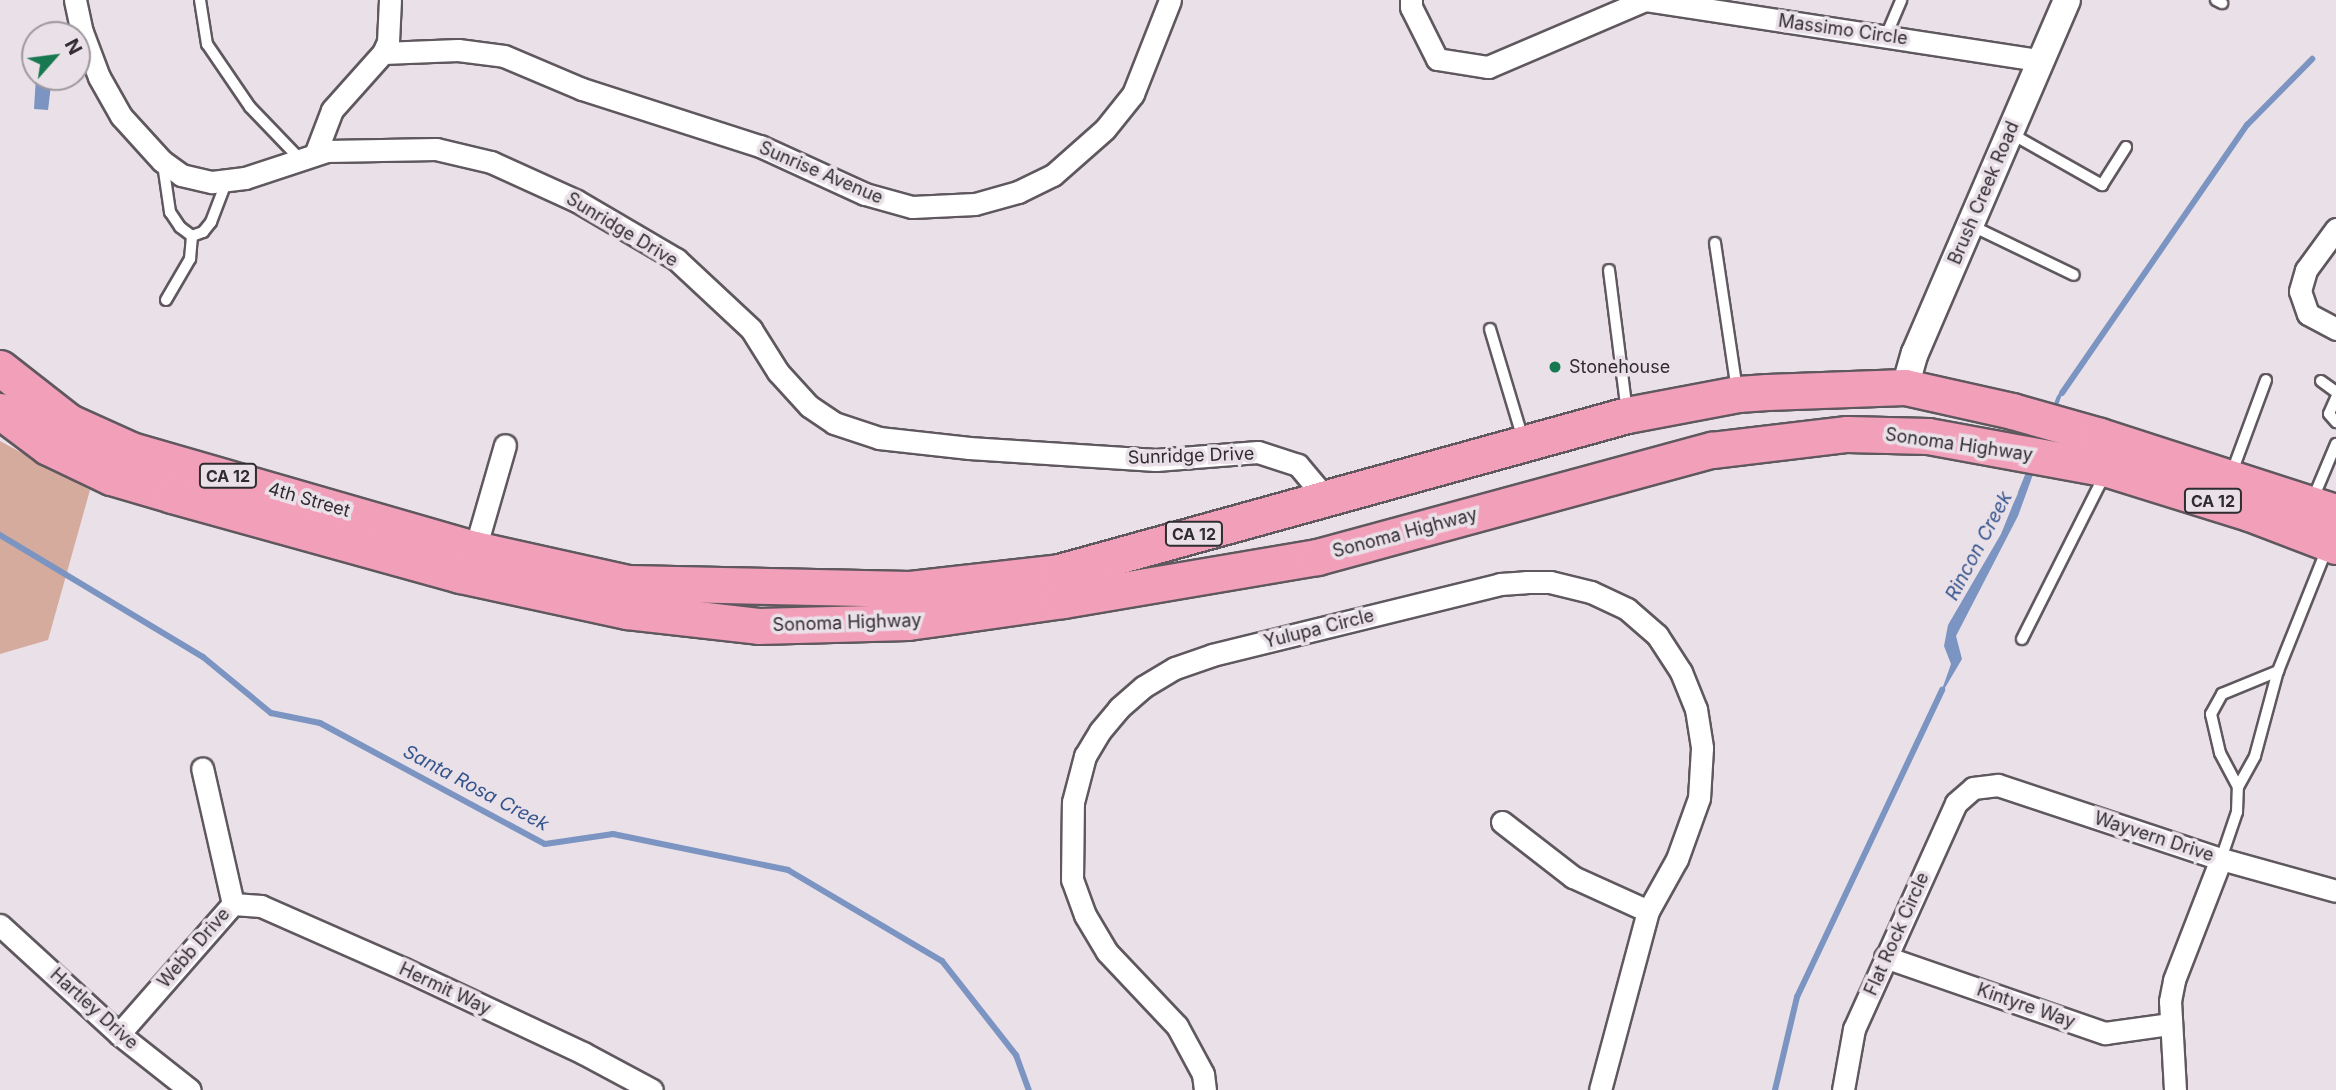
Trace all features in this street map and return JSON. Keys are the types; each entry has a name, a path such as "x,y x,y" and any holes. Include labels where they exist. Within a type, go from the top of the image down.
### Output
{"main road":[{"name":"4th Street","path":"0,368 69,422 131,450 467,562"},
{"name":"Sonoma Highway","path":"467,562 628,583 910,589 1059,572 1324,496 1627,415 1738,394 1905,387 2012,411 2098,456 2249,513 2328,526"},
{"path":"1889,433 1905,387"},
{"name":"4th Street","path":"0,411 48,447 111,477 467,562"},
{"name":"Sonoma Highway","path":"467,562 627,611 758,626 908,622 1063,600 1317,557 1712,450 1847,434 1889,433 1995,447 2098,456 2230,478 2328,526"}],"street":[{"name":"Sunridge Drive","path":"75,0 82,32 99,78 121,116 162,161 181,175 212,182 245,178 307,155 436,149 491,162 577,201 676,259 751,328 778,372 808,406 834,423 880,438 982,449 1156,460 1258,452 1298,465 1324,496"},
{"path":"307,155 332,110 383,53 388,42 390,0"},
{"name":"Sunrise Avenue","path":"383,53 458,50 504,56 582,89 760,146 865,194 912,208 975,204 1018,192 1053,175 1105,129 1133,94 1167,14 1170,0"},
{"name":"Massimo Circle","path":"1411,0 1411,6 1437,59 1488,67 1646,0 2040,60"},
{"name":"Brush Creek Road","path":"1905,387 1915,353 2067,0"},
{"path":"2336,229 2306,270 2300,291 2308,314 2336,329"},
{"path":"467,562 505,445"},
{"name":"Yulupa Circle","path":"1205,1090 1203,1074 1178,1026 1107,952 1085,915 1072,880 1073,802 1085,756 1119,708 1143,687 1175,668 1212,655 1500,584 1550,582 1572,586 1627,609 1657,635 1681,672 1696,709 1702,748 1699,798 1677,859 1648,911 1600,1090"},
{"name":"Webb Drive","path":"119,1034 233,904 202,768"},
{"name":"Wayvern Drive","path":"1973,788 1998,785 2221,859 2336,891"},
{"name":"Flat Rock Circle","path":"1843,1090 1854,1029 1956,803 1973,788"},
{"path":"1502,822 1573,877 1648,911"},
{"path":"2175,1090 2175,1057 2170,1024 2175,980 2221,859"},
{"name":"Hermit Way","path":"233,904 261,906 404,969 583,1053 652,1090"},
{"name":"Hartley Drive","path":"0,925 119,1034 190,1090"},
{"name":"Kintyre Way","path":"1885,957 2105,1033 2170,1024"}],"lane":[{"path":"200,0 207,44 250,107 307,155"},
{"path":"1885,36 1901,0"},
{"path":"2010,133 2102,185 2126,146"},
{"path":"162,161 170,212 180,227 192,236"},
{"path":"192,236 203,232 211,222 227,180"},
{"path":"1970,225 2074,275"},
{"path":"166,300 190,259 192,236"},
{"path":"1715,243 1738,394"},
{"path":"1609,270 1627,415"},
{"path":"1490,330 1524,442"},
{"path":"2230,478 2266,380"},
{"path":"2320,381 2336,392"},
{"path":"2336,398 2329,414 2336,422"},
{"path":"2221,859 2237,812 2238,787 2255,756 2278,671 2328,526 2336,443"},
{"path":"2022,639 2098,456"},
{"path":"2238,787 2220,752 2211,714 2222,694 2278,671"}],"shaded area":[{"path":"0,441 90,490 48,640 0,654"}],"water":[{"path":"35,91 50,91 48,110 34,109"},
{"path":"2065,386 2018,516 1956,636 1962,659 1939,698 1951,664 1944,646 1948,625 2001,534 2057,396"}],"waterway":[{"name":"Rincon Creek","path":"2062,393 2247,125 2312,59"},
{"name":"Santa Rosa Creek","path":"0,535 203,657 271,713 320,723 545,844 613,834 788,870 942,961 1016,1055 1029,1090"},
{"name":"Rincon Creek","path":"1775,1090 1797,997 1942,690"}],"place":[{"name":"Stonehouse","path":"1555,367"}]}
